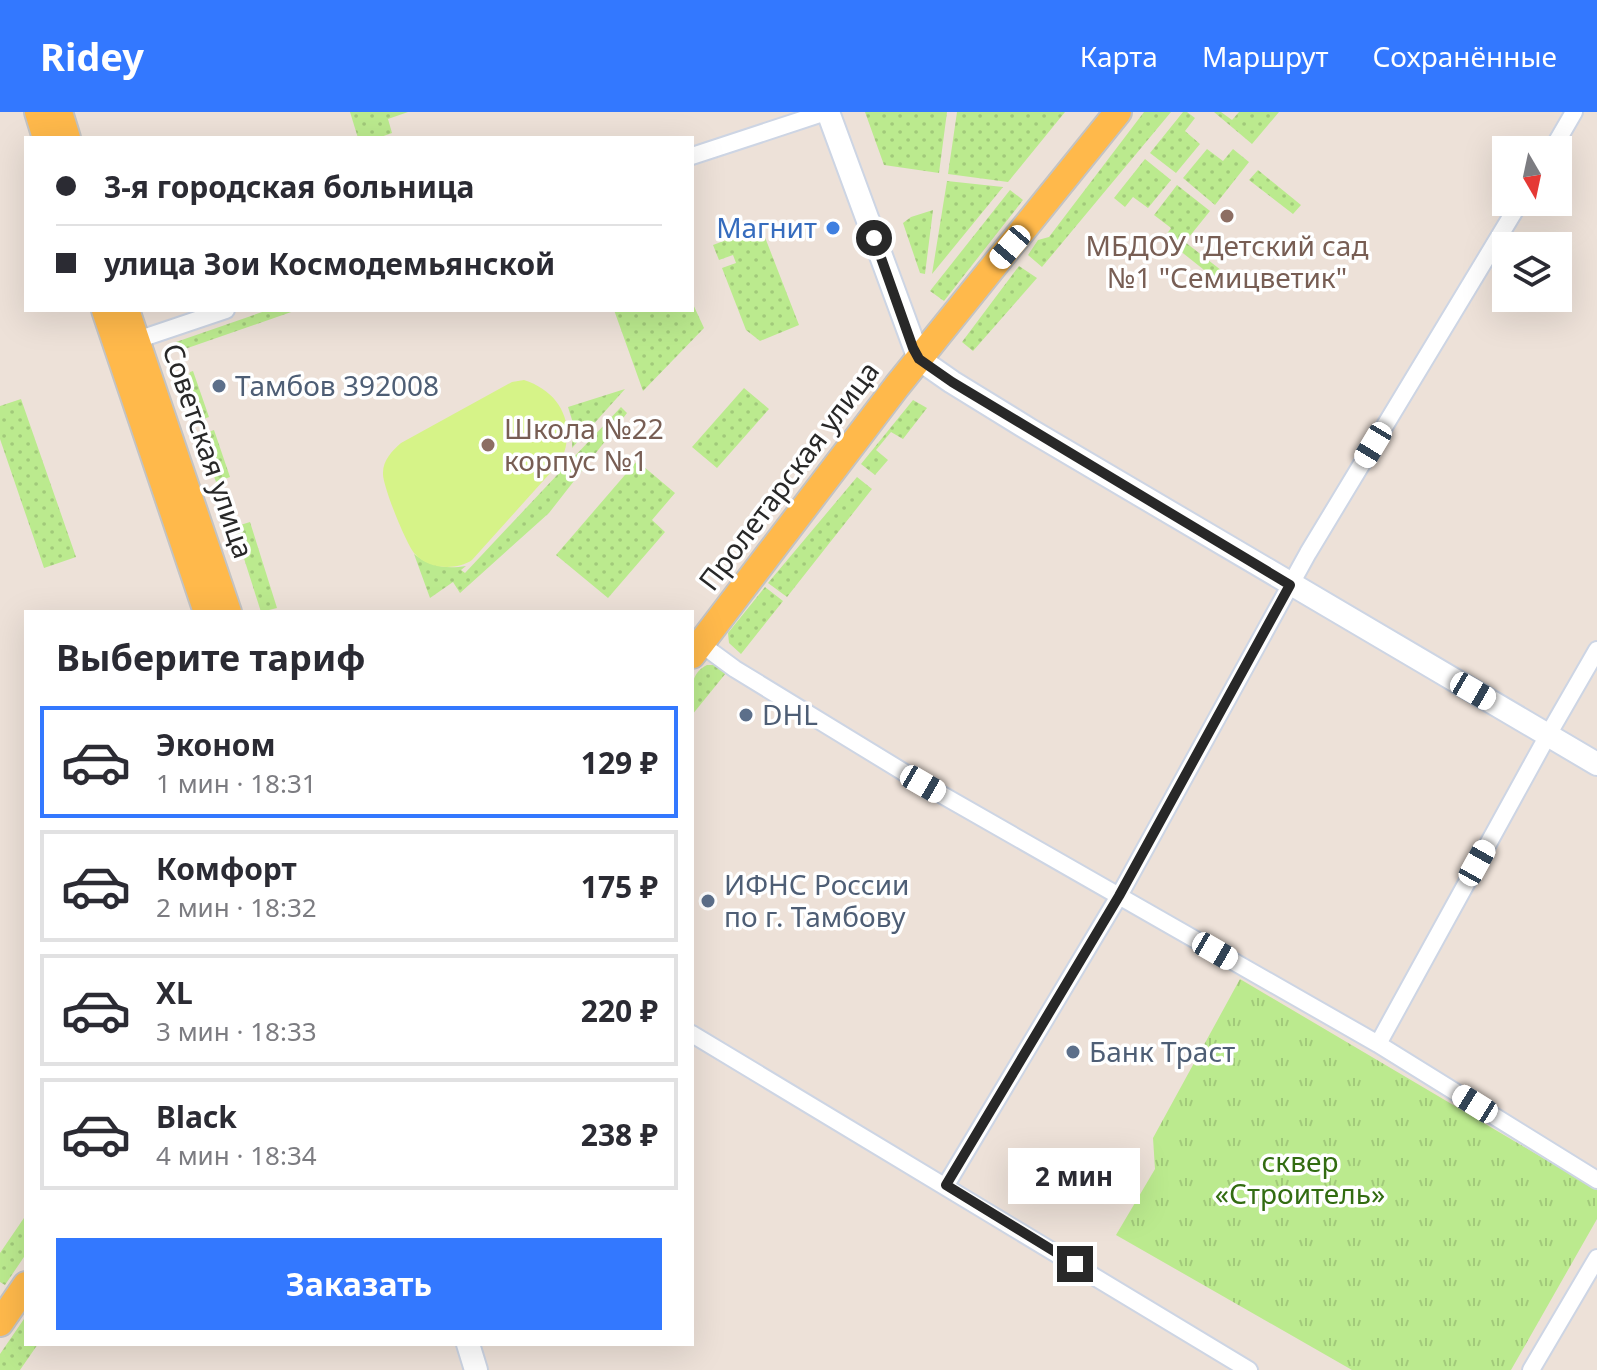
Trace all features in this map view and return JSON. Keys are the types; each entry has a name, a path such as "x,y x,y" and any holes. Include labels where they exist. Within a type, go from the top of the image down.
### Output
{"main road":[{"path":"38,112 45,136"},
{"path":"59,112 66,136"},
{"path":"827,112 919,359 952,382 1290,585 1597,764"},
{"name":"Пролетарская улица","path":"696,650 919,359 1118,112"},
{"path":"106,312 127,343 206,610"},
{"name":"Советская улица","path":"126,312 127,343 227,610"},
{"path":"0,1323 24,1288"},
{"path":"469,1346 476,1370"}],"street":[{"path":"694,155 827,112"},
{"path":"1560,136 1574,112"},
{"path":"946,1185 1119,896 1290,585 1512,216"},
{"path":"127,343 220,312"},
{"path":"696,650 735,669 923,784 1378,1044 1597,1180"},
{"path":"1378,1044 1597,650"},
{"path":"694,1035 1249,1370"},
{"path":"1531,1370 1597,1258"}],"green space":[{"path":"350,112 408,112 388,119 392,133 357,136"},
{"path":"865,112 947,112 939,173 884,165"},
{"path":"957,112 1065,112 1008,182 948,174"},
{"path":"1144,112 1171,112 1042,267 1028,255 1038,240 1049,237"},
{"path":"1183,112 1195,118 1185,131 1200,144 1176,173 1150,153"},
{"path":"1214,112 1221,112 1232,120 1239,112 1279,112 1252,144"},
{"path":"1207,149 1223,161 1233,149 1249,162 1215,205 1183,178"},
{"path":"1145,159 1171,180 1148,208 1133,197 1125,207 1114,198"},
{"path":"1258,170 1301,205 1293,214 1249,180"},
{"path":"947,181 1003,187 932,274"},
{"path":"1177,185 1210,211 1185,242 1235,281 1228,289 1164,238 1171,228 1154,215"},
{"path":"1010,190 1023,200 944,301 930,291"},
{"path":"933,210 925,274 920,273 903,223"},
{"path":"761,227 799,325 760,341 746,330 722,268 736,263 733,255 719,260 713,245"},
{"path":"1019,266 1037,278 973,351 962,342"},
{"path":"694,306 704,328 643,391 615,312 694,312"},
{"path":"262,312 291,312 179,351 176,342"},
{"path":"193,371 209,417 195,422 184,392"},
{"path":"524,380 548,393 562,412 567,435 561,461 472,560 450,567 427,563 411,549 386,490 383,468 386,460 401,443 512,382"},
{"path":"744,388 769,409 717,468 692,447"},
{"path":"625,389 572,448 573,423 568,407"},
{"path":"21,399 76,557 44,568 0,439 0,406"},
{"path":"913,400 927,408 903,439 891,432 876,450 888,460 875,475 861,464"},
{"path":"621,407 627,413 549,513 460,593 453,582 430,598 414,554 439,566 466,566 461,570 465,573"},
{"path":"214,430 230,477 216,482 199,435"},
{"path":"637,461 675,493 652,520 665,532 608,598 556,555"},
{"path":"857,477 872,489 787,597 768,583"},
{"path":"250,522 277,608 260,610 234,527"},
{"path":"765,587 783,601 741,654 729,643 728,633"},
{"path":"716,665 726,673 694,713 694,678 701,669"},
{"name":"сквер «Строитель»","path":"1240,979 1597,1190 1597,1219 1511,1370 1352,1370 1116,1235 1155,1169 1153,1138"},
{"path":"24,1218 24,1257 5,1285 0,1282 0,1253"},
{"path":"24,1319 24,1346 37,1346 20,1370 0,1370 0,1354"}],"place":[{"name":"МБДОУ \"Детский сад №1 \"Семицветик\"","path":"1227,216"},
{"name":"Магнит","path":"833,228"},
{"name":"Тамбов 392008","path":"219,386"},
{"name":"Школа №22 корпус №1","path":"488,445"},
{"name":"DHL","path":"746,715"},
{"name":"ИФНС России по г. Тамбову","path":"708,901"},
{"name":"Банк Траст","path":"1073,1052"}],"route":[{"path":"874,238 919,359 952,382 1290,585 1119,896 946,1185 1075,1264"}]}
